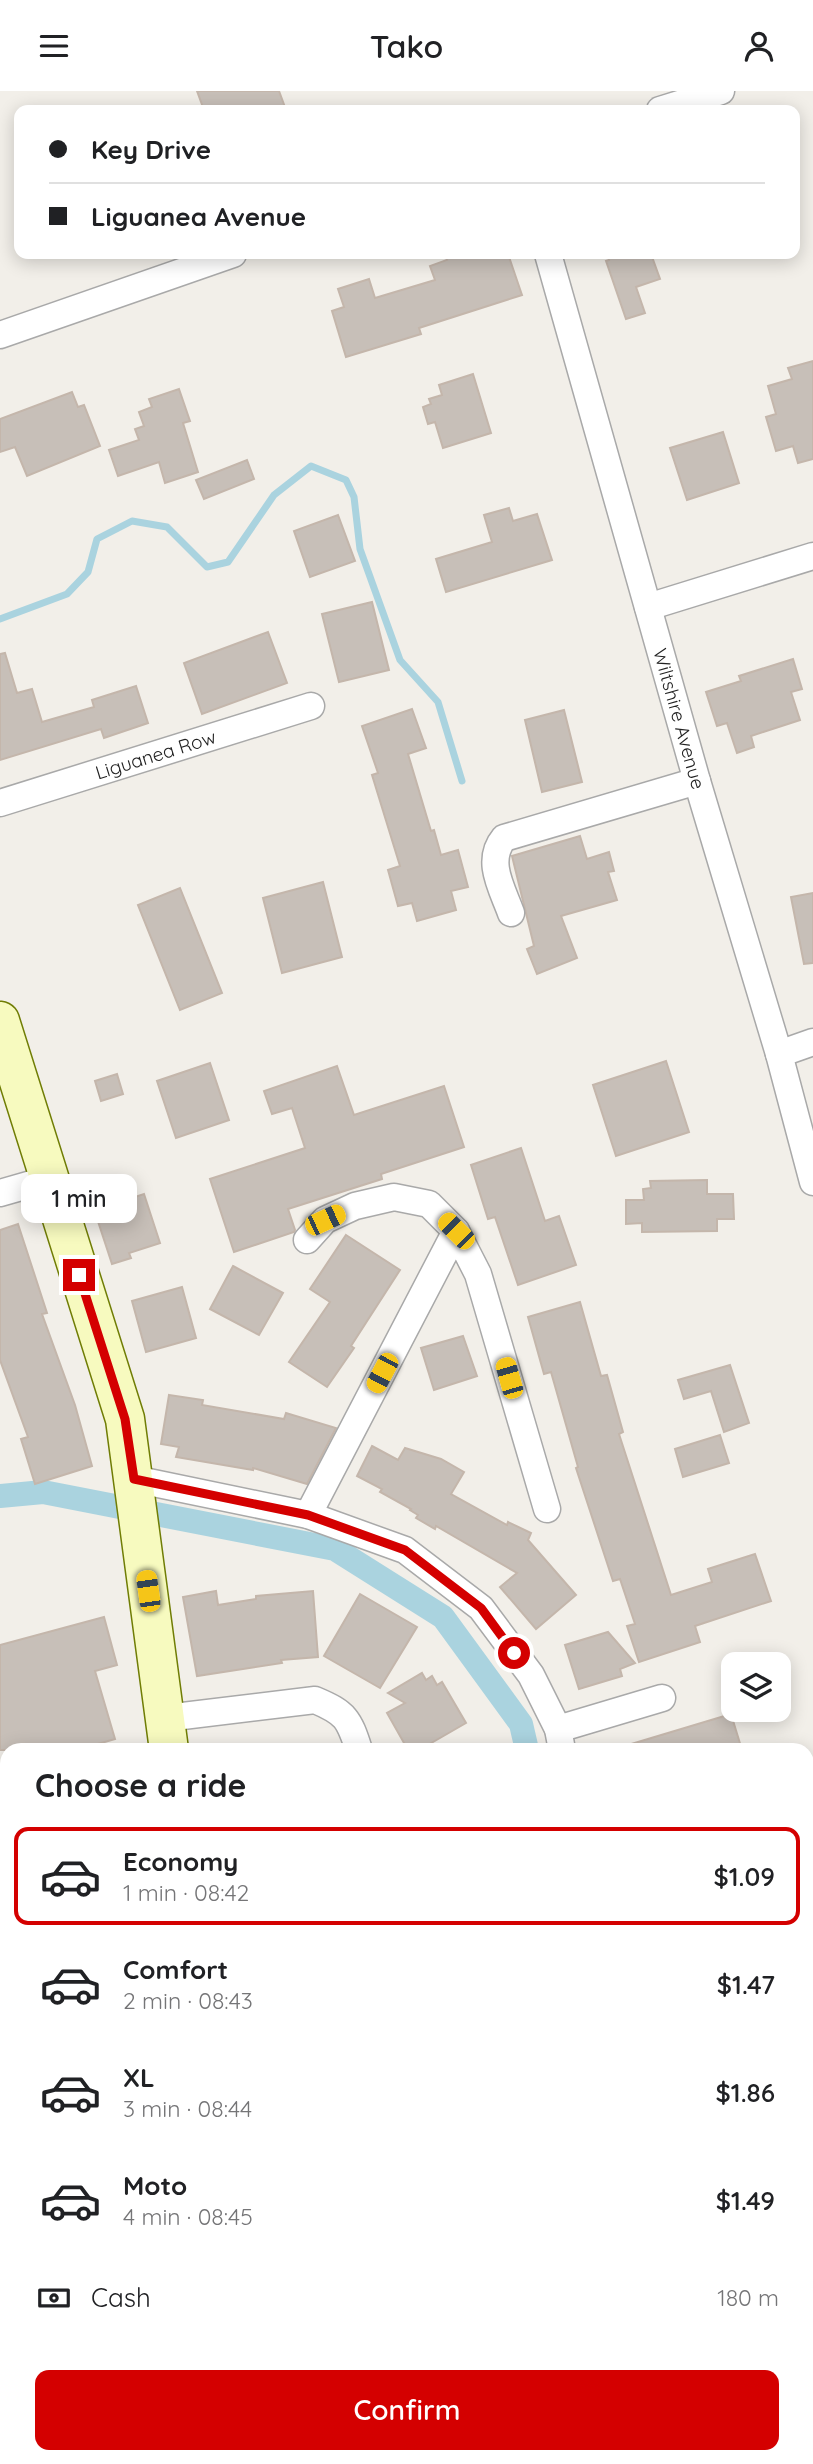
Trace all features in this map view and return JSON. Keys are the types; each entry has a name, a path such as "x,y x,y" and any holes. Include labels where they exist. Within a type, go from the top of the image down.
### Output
{"main road":[{"path":"0,1021 125,1419 168,1734"}],"street":[{"path":"676,105 721,91"},
{"path":"0,335 219,259"},
{"name":"Wiltshire Avenue","path":"549,259 697,781 779,1054 813,1182"},
{"path":"648,607 813,556"},
{"name":"Liguanea Row","path":"0,803 311,706"},
{"path":"511,913 494,863 495,848 504,838 697,781"},
{"path":"779,1054 813,1042"},
{"path":"0,1193 49,1179"},
{"path":"307,1240 325,1220 355,1206 394,1198 429,1204 456,1231 478,1274 547,1509"},
{"path":"308,1515 456,1231"},
{"path":"134,1483 308,1515 405,1550 481,1608 531,1675 560,1739 662,1698"},
{"path":"168,1734 315,1700 335,1708 350,1723 357,1743"}],"building":[{"path":"197,91 279,91 284,105 202,105"},
{"path":"510,259 522,295 419,328 421,334 346,357 332,311 344,307 338,289 369,279 375,298 435,280 430,266 447,260"},
{"path":"653,259 660,279 636,287 645,313 626,319 606,261"},
{"path":"813,361 813,459 798,463 793,446 776,451 766,417 776,414 768,386 792,379 788,368"},
{"path":"473,374 491,433 443,448 435,422 428,424 423,407 431,404 429,399 442,395 439,385"},
{"path":"179,389 190,421 183,423 198,472 165,483 159,462 118,476 109,450 139,440 135,429 144,426 139,412 152,407 149,399"},
{"path":"72,392 78,407 84,405 100,446 27,476 15,447 0,452 0,419"},
{"path":"723,432 739,483 687,500 670,448"},
{"path":"247,460 254,479 204,499 196,480"},
{"path":"509,508 513,521 537,514 552,560 446,592 436,559 492,542 484,515"},
{"path":"338,515 355,561 310,577 294,531"},
{"path":"372,602 389,670 339,682 322,614"},
{"path":"268,632 287,683 202,714 184,663"},
{"path":"5,653 17,693 32,689 42,722 94,707 92,700 136,686 148,723 104,738 101,729 0,760 0,654"},
{"path":"793,659 802,689 791,692 800,720 751,736 754,747 737,753 727,723 717,726 706,692 741,681 739,676"},
{"path":"412,709 426,748 408,754 431,831 434,830 441,855 458,850 468,887 451,891 456,910 417,921 412,903 398,906 388,870 400,866 372,775 378,773 362,726"},
{"path":"564,710 582,782 542,792 525,720"},
{"path":"580,836 587,859 609,852 614,871 608,872 617,900 561,916 577,958 537,974 527,949 534,946 512,856"},
{"path":"323,882 342,957 282,973 263,898"},
{"path":"180,888 222,993 180,1010 138,905"},
{"path":"813,893 813,963 804,964 791,897"},
{"path":"666,1061 689,1132 616,1156 593,1085"},
{"path":"210,1063 229,1120 176,1138 157,1081"},
{"path":"337,1066 354,1115 444,1086 464,1147 381,1174 382,1179 288,1209 294,1232 234,1252 210,1179 305,1148 292,1108 272,1114 264,1091"},
{"path":"117,1074 123,1094 101,1101 95,1081"},
{"path":"521,1148 545,1221 559,1216 576,1265 518,1285 495,1217 488,1219 471,1165"},
{"path":"707,1180 707,1194 733,1194 734,1219 717,1219 717,1231 642,1232 642,1223 626,1224 626,1200 644,1200 643,1189 651,1188 650,1181"},
{"path":"144,1194 160,1243 129,1253 131,1258 112,1264 92,1203 111,1196 114,1204"},
{"path":"18,1224 47,1313 42,1314 75,1405 92,1466 35,1484 21,1439 28,1437 0,1360 0,1230"},
{"path":"346,1235 400,1270 351,1346 354,1348 327,1387 289,1362 330,1302 310,1289"},
{"path":"233,1266 283,1293 259,1335 210,1309"},
{"path":"182,1287 196,1338 146,1352 132,1301"},
{"path":"580,1302 601,1376 607,1375 623,1432 619,1434 671,1595 712,1582 708,1569 755,1554 771,1601 695,1626 700,1642 639,1662 627,1626 635,1624 620,1579 613,1581 576,1468 578,1467 551,1372 544,1374 528,1317"},
{"path":"463,1336 477,1376 434,1390 421,1348"},
{"path":"730,1365 749,1423 724,1432 711,1391 684,1399 678,1380"},
{"path":"169,1395 203,1400 202,1405 284,1419 286,1413 336,1428 307,1484 253,1468 176,1457 179,1447 161,1444"},
{"path":"720,1435 729,1463 683,1477 675,1449"},
{"path":"372,1446 398,1460 405,1448 441,1459 464,1472 451,1494 507,1525 508,1522 531,1533 528,1540 576,1595 536,1629 500,1587 517,1573 436,1526 435,1529 416,1518 418,1515 411,1509 357,1476"},
{"path":"216,1591 218,1605 256,1599 256,1596 313,1591 318,1657 281,1660 282,1663 197,1676 183,1597"},
{"path":"360,1594 417,1627 380,1688 324,1656"},
{"path":"104,1617 117,1665 95,1671 115,1739 101,1743 0,1743 0,1645"},
{"path":"608,1632 635,1663 620,1669 622,1676 579,1689 565,1645"},
{"path":"422,1673 426,1680 432,1676 437,1685 442,1682 466,1723 431,1743 404,1743 387,1713 405,1703 388,1693"},
{"path":"721,1717 721,1722 733,1722 740,1743 635,1743"}],"waterway":[{"path":"0,619 67,594 88,572 97,539 132,521 167,527 207,567 228,562 274,495 311,466 346,480 354,497 360,549 400,660 438,702 462,781"},
{"path":"0,1496 43,1492 335,1549 443,1617 521,1724 525,1743"}],"route":[{"path":"79,1275 125,1419 134,1479 308,1515 405,1550 481,1608 514,1653"}]}
